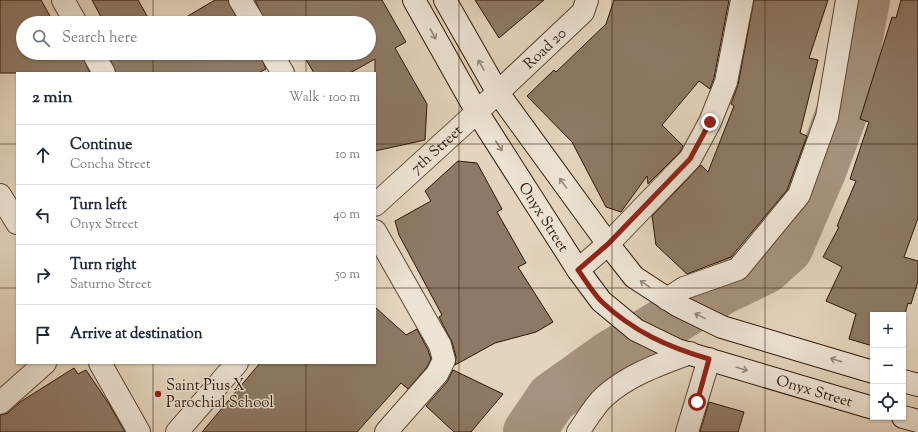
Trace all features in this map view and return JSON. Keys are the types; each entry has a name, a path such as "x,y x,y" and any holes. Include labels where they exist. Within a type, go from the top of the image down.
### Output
{"street":[{"path":"63,0 72,16"},
{"path":"240,0 250,16"},
{"name":"Onyx Street","path":"414,0 477,112 578,270 601,301 636,330 692,354 870,407"},
{"path":"445,0 498,93 608,244 634,277 672,302 722,326 870,371"},
{"name":"Road 20","path":"498,93 583,12 586,0"},
{"path":"578,270 608,244 690,159 710,122 726,82 742,0"},
{"path":"672,302 684,288 738,269 799,195 827,117 847,0"},
{"path":"97,60 103,72"},
{"path":"275,60 282,72"},
{"name":"7th Street","path":"376,204 498,93"},
{"path":"0,195 11,219"},
{"path":"376,233 440,345 444,360 437,374 386,432"},
{"path":"578,432 603,398 621,384 642,372 692,354 687,432"},
{"path":"0,403 44,364"},
{"path":"101,364 139,432"},
{"path":"178,432 236,364"},
{"path":"906,381 918,385"},
{"path":"906,418 918,422"}],"building":[{"path":"0,0 41,0 50,16 16,16 16,60 84,60 90,72 16,72 0,73"},
{"path":"92,0 138,0 147,16 100,16"},
{"path":"215,0 228,0 236,16 188,16"},
{"path":"255,0 382,0 406,42 395,48 427,104 425,140 376,151 376,16 263,16"},
{"path":"475,0 544,0 499,38"},
{"path":"614,0 729,0 714,78 710,89 699,81 662,125 683,146 680,152 648,184 647,176 621,212 606,207 572,142 527,96 554,70 556,72 606,24"},
{"path":"754,0 828,0 809,58 818,60 800,133 807,136 787,190 731,257 687,274 656,245 652,216 701,165 708,172 734,106 731,104 738,85"},
{"path":"901,0 918,0 918,218 904,257 918,261 918,281 911,304 908,303 906,312 870,312 870,345 849,339 856,314 826,301 842,267 823,257 839,227 837,226 856,181 850,179 869,122 860,119 892,17 896,18"},
{"path":"110,60 262,60 266,69 260,72 116,72"},
{"path":"306,60 373,60 352,72 313,72"},
{"path":"458,161 477,163 502,209 497,212 526,263 518,267 553,322 536,332 495,343 455,365 456,357 452,342 439,317 442,315 399,235 395,221 431,201 425,191"},
{"path":"376,308 406,335 417,329 428,350 431,359 427,367 408,389 401,383 357,432 202,432 259,364 376,364"},
{"path":"74,368 78,374 86,370 109,404 125,432 0,432 0,415 8,413 20,402"},
{"path":"453,370 503,394 471,432 454,432 426,406 447,382"},
{"path":"709,402 744,412 738,432 700,432"}],"waterway":[{"path":"529,432 552,398 611,356 720,290 765,268 787,248 821,169 844,107 864,0"}],"place":[{"name":"Saint Pius X Parochial School","path":"158,394"}],"route":[{"path":"697,402 709,359 678,350 636,330 601,301 578,270 608,244 690,159 710,122"}]}
